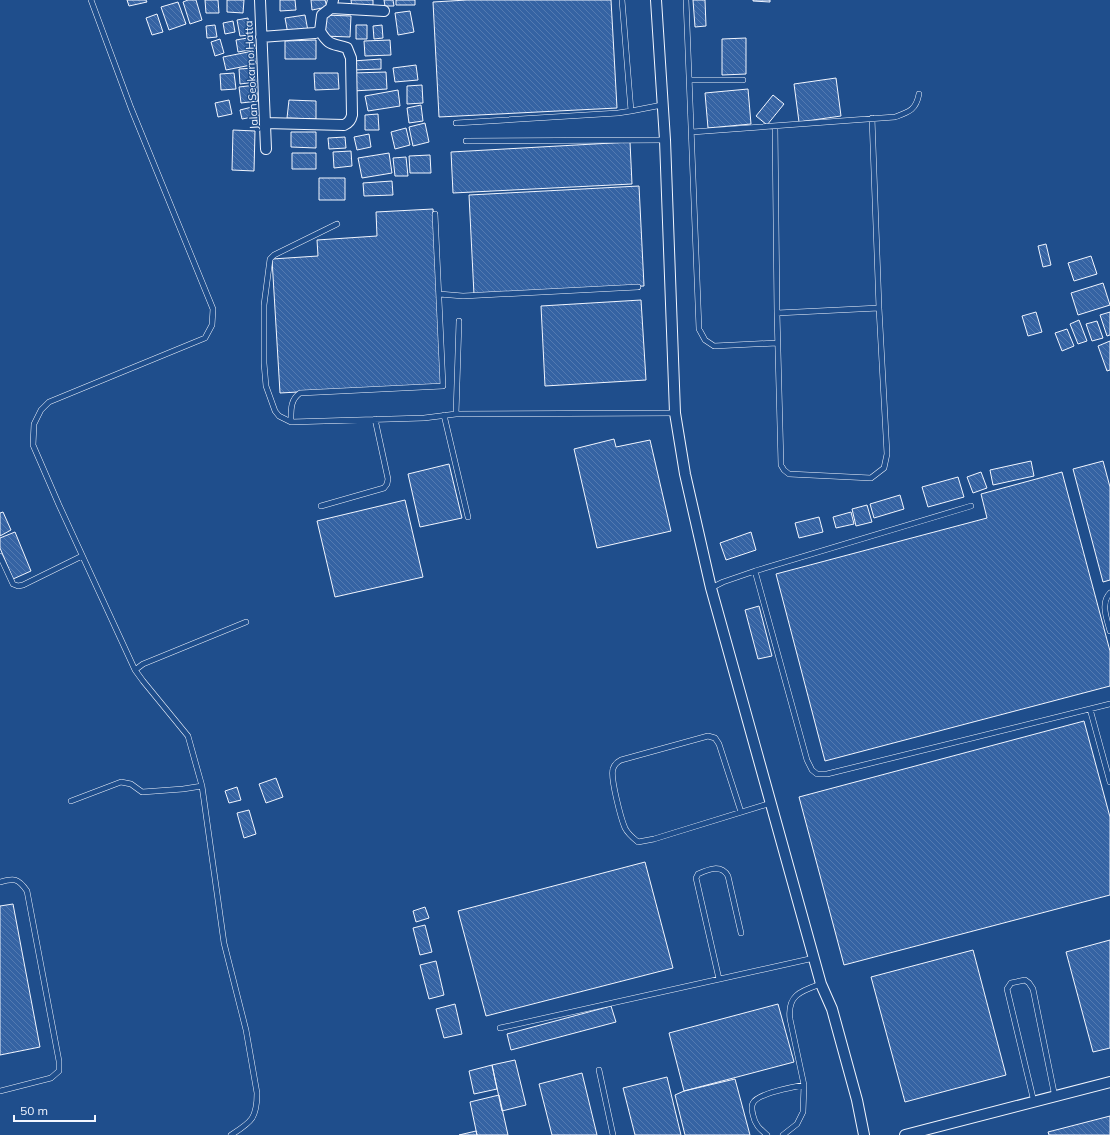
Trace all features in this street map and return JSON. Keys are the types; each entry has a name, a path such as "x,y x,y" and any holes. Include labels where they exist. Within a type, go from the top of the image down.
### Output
{"street":[{"name":"Jalan Seokarno Hatta","path":"260,0 266,149"},
{"path":"656,0 665,140 675,413 685,474 711,588 821,984 832,1009 857,1100 864,1135"},
{"path":"265,123 344,125 348,123 351,120 352,115 349,51 347,48 332,44 325,40 320,31 322,15 332,4 384,11"},
{"path":"261,37 315,33 320,31"},
{"path":"905,1135 1110,1082"}],"lane":[{"path":"91,0 131,108 213,309 212,325 205,338 49,402 41,410 34,424 33,445 82,556 135,670 188,736 202,786 224,943 246,1030 257,1094 255,1114 249,1124 231,1135"},
{"path":"622,0 631,111"},
{"path":"686,0 699,329 705,340 714,346 777,343"},
{"path":"690,80 743,80"},
{"path":"692,132 895,117 910,111 915,105 919,94"},
{"path":"456,123 618,113 662,105"},
{"path":"775,126 777,343 781,465 789,474 871,478 884,468 887,454 879,308 872,118"},
{"path":"466,141 665,140"},
{"path":"291,422 291,405 294,398 300,393 443,386 440,294 435,214"},
{"path":"337,224 270,258 264,305 264,363 266,386 275,411 279,416 291,422 424,418 456,414 675,413"},
{"path":"440,294 463,296 638,287"},
{"path":"777,313 879,308"},
{"path":"456,414 458,321"},
{"path":"444,415 468,517"},
{"path":"321,506 384,488 387,484 388,479 375,419"},
{"path":"711,588 723,582 755,571 971,506"},
{"path":"0,556 13,584 18,586 23,585 82,556"},
{"path":"755,571 807,760 812,770 817,774 827,774 1110,704"},
{"path":"1110,593 1105,604 1110,631"},
{"path":"135,670 143,664 246,622"},
{"path":"1090,709 1110,782"},
{"path":"741,812 720,744 715,738 708,736 621,760 613,769 612,778 625,828 632,838 638,842 654,839 771,803"},
{"path":"70,801 121,782 131,784 142,792 202,786"},
{"path":"719,979 696,878 698,874 720,868 725,870 728,876 741,933"},
{"path":"0,882 12,879 21,882 27,891 59,1061 59,1071 51,1078 0,1091"},
{"path":"500,1028 814,958"},
{"path":"1034,1102 1007,989 1011,983 1025,980 1033,989 1055,1097"},
{"path":"783,1135 797,1124 804,1112 804,1084 790,1019 790,1005 796,995 802,991 821,984"},
{"path":"598,1070 613,1135"},
{"path":"767,1135 759,1129 754,1119 752,1107 754,1102 762,1096 804,1084"}],"building":[{"path":"127,0 146,0 147,2 129,6"},
{"path":"188,0 196,0 202,20 190,24 183,2"},
{"path":"205,0 218,0 219,13 206,13"},
{"path":"227,0 244,0 243,13 227,12"},
{"path":"280,0 295,0 296,10 280,11"},
{"path":"311,0 325,0 327,7 312,10"},
{"path":"351,0 373,0 373,5 352,7"},
{"path":"384,0 393,0 394,6 385,6"},
{"path":"396,0 415,0 415,5 396,5"},
{"path":"467,0 611,0 617,108 439,117 433,2"},
{"path":"693,0 705,0 706,26 695,27"},
{"path":"770,0 770,2 753,1"},
{"path":"178,2 186,24 169,30 161,7"},
{"path":"410,11 414,32 398,35 395,13"},
{"path":"157,14 163,32 152,35 146,18"},
{"path":"305,15 308,31 288,34 285,18"},
{"path":"324,15 351,16 350,37 323,36"},
{"path":"248,18 250,35 240,36 237,20"},
{"path":"233,21 235,32 225,34 223,23"},
{"path":"215,25 217,37 207,38 206,26"},
{"path":"356,25 367,25 367,39 356,39"},
{"path":"382,25 383,38 374,39 373,26"},
{"path":"253,37 255,49 238,52 236,40"},
{"path":"746,38 746,74 722,75 722,39"},
{"path":"220,39 224,53 215,56 211,42"},
{"path":"316,40 316,59 285,59 285,41"},
{"path":"390,40 391,55 365,56 364,41"},
{"path":"253,51 256,64 226,70 223,57"},
{"path":"381,59 381,69 353,70 353,61"},
{"path":"416,65 418,80 395,82 393,68"},
{"path":"254,68 256,82 240,84 239,69"},
{"path":"386,72 387,89 353,91 353,73"},
{"path":"234,73 236,89 221,90 220,74"},
{"path":"314,73 338,73 339,89 315,90"},
{"path":"836,78 841,116 799,122 794,84"},
{"path":"256,85 258,101 241,103 239,87"},
{"path":"422,85 423,103 407,104 407,86"},
{"path":"748,89 751,124 708,128 705,93"},
{"path":"398,90 400,106 368,111 365,96"},
{"path":"773,95 784,104 767,125 756,116"},
{"path":"229,100 232,114 218,117 215,103"},
{"path":"289,100 316,101 316,119 287,118"},
{"path":"421,105 423,121 409,123 407,108"},
{"path":"256,106 258,116 242,119 240,110"},
{"path":"378,114 379,130 365,130 365,115"},
{"path":"425,123 429,142 413,146 409,127"},
{"path":"406,128 410,145 395,149 391,132"},
{"path":"233,130 255,131 254,171 232,170"},
{"path":"291,132 316,132 316,148 291,147"},
{"path":"369,134 371,147 357,150 354,137"},
{"path":"345,137 346,148 329,149 328,138"},
{"path":"630,142 632,184 453,193 451,152"},
{"path":"351,151 352,166 334,168 333,152"},
{"path":"292,153 316,153 316,169 292,169"},
{"path":"389,153 392,173 362,178 358,158"},
{"path":"430,155 431,173 410,173 409,156"},
{"path":"406,157 408,176 395,176 393,158"},
{"path":"319,178 345,178 345,200 319,200"},
{"path":"392,181 393,195 364,196 363,183"},
{"path":"639,186 644,286 474,295 469,195"},
{"path":"433,209 443,384 280,393 272,259 318,256 317,240 377,236 376,212"},
{"path":"1046,244 1051,265 1043,267 1038,246"},
{"path":"1091,256 1097,274 1074,281 1068,263"},
{"path":"1103,283 1110,305 1078,315 1071,293"},
{"path":"641,300 646,380 545,386 541,306"},
{"path":"1036,312 1042,332 1028,336 1022,316"},
{"path":"1110,312 1110,335 1107,336 1100,315"},
{"path":"1079,320 1087,341 1078,344 1070,324"},
{"path":"1097,321 1103,338 1092,341 1086,324"},
{"path":"1067,329 1074,346 1062,351 1055,333"},
{"path":"1110,341 1110,370 1107,371 1098,346"},
{"path":"614,439 616,447 650,440 671,531 597,548 574,449"},
{"path":"1031,461 1034,476 993,485 990,470"},
{"path":"1103,461 1110,487 1110,580 1103,582 1073,469"},
{"path":"449,464 462,518 420,527 408,474"},
{"path":"981,472 987,488 973,493 967,477"},
{"path":"1062,472 1110,651 1110,686 825,761 776,574 987,518 981,494"},
{"path":"958,477 964,497 928,507 922,487"},
{"path":"900,495 904,509 874,518 870,504"},
{"path":"405,500 423,577 335,597 317,521"},
{"path":"867,505 872,522 856,526 852,509"},
{"path":"3,512 11,530 0,536 0,513"},
{"path":"851,512 854,524 836,528 833,517"},
{"path":"819,517 823,532 799,538 795,523"},
{"path":"15,532 31,571 13,579 0,548 0,538"},
{"path":"751,532 756,550 726,560 720,543"},
{"path":"759,606 772,656 758,659 745,610"},
{"path":"1084,721 1110,817 1110,895 844,965 799,797"},
{"path":"276,778 283,797 266,803 259,784"},
{"path":"237,787 241,800 229,803 225,791"},
{"path":"249,810 256,834 244,838 237,813"},
{"path":"645,862 673,968 486,1016 458,911"},
{"path":"13,904 40,1047 0,1055 0,906"},
{"path":"425,907 429,918 416,922 413,911"},
{"path":"425,925 432,952 420,955 413,928"},
{"path":"1110,940 1110,1048 1093,1052 1066,952"},
{"path":"973,950 1006,1075 905,1102 871,977"},
{"path":"436,961 444,995 429,999 420,965"},
{"path":"455,1004 462,1034 444,1038 436,1009"},
{"path":"778,1004 794,1062 684,1091 669,1033"},
{"path":"611,1006 616,1022 511,1050 507,1034"},
{"path":"515,1060 526,1105 502,1111 492,1065"},
{"path":"492,1065 497,1089 474,1094 469,1071"},
{"path":"582,1073 597,1135 552,1135 539,1084"},
{"path":"667,1077 681,1135 635,1135 623,1088"},
{"path":"735,1079 750,1135 685,1135 675,1095 684,1091"},
{"path":"499,1095 508,1135 477,1135 470,1102"},
{"path":"1110,1116 1110,1135 1049,1135 1048,1132"},
{"path":"476,1131 477,1135 459,1135"}]}
